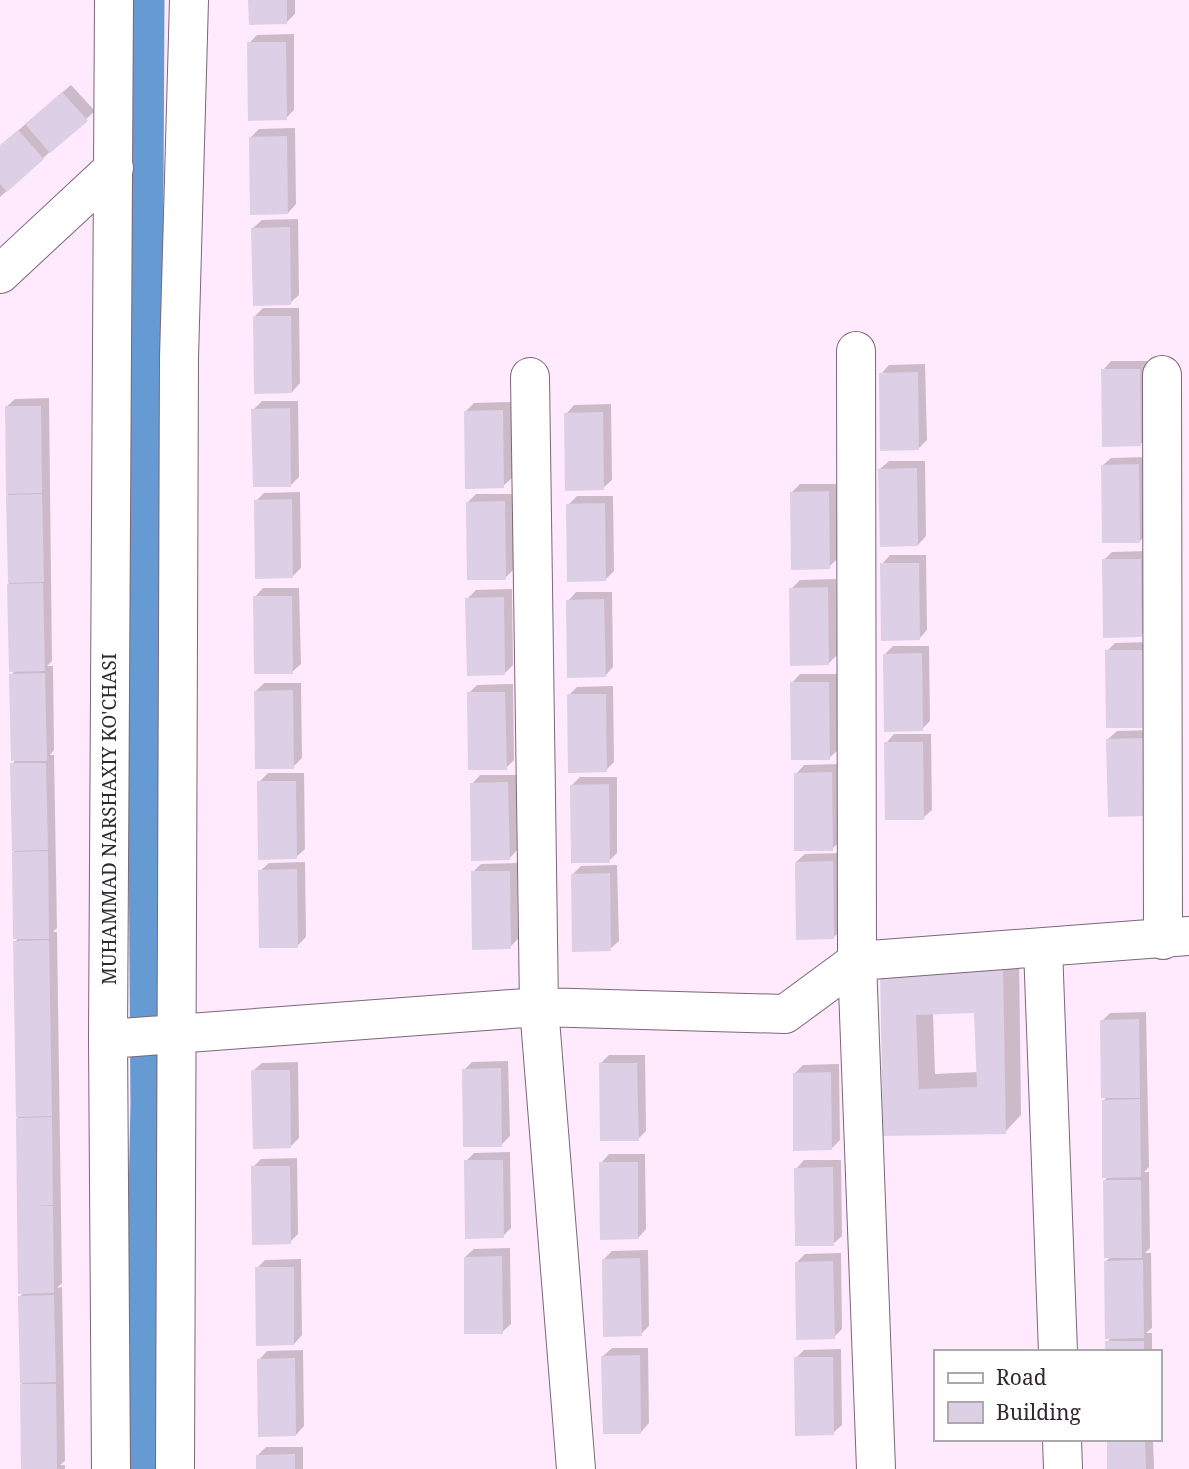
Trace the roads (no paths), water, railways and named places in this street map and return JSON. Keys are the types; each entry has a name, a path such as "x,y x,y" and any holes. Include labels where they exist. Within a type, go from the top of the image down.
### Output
{"street":[{"name":"MUHAMMAD NARSHAXIY KO'CHASI","path":"111,1469 108,1039 114,0"},
{"path":"175,1469 179,358 189,0"},
{"path":"0,274 114,168"},
{"path":"856,351 856,961 876,1469"},
{"path":"108,1039 539,1007 785,1014 856,961 1176,938 1162,375"},
{"path":"530,377 539,1007 576,1469"},
{"path":"1043,948 1059,1350"},
{"path":"1062,1441 1063,1469"}],"waterway":[{"path":"140,1469 148,1104 144,565 147,0"}]}
